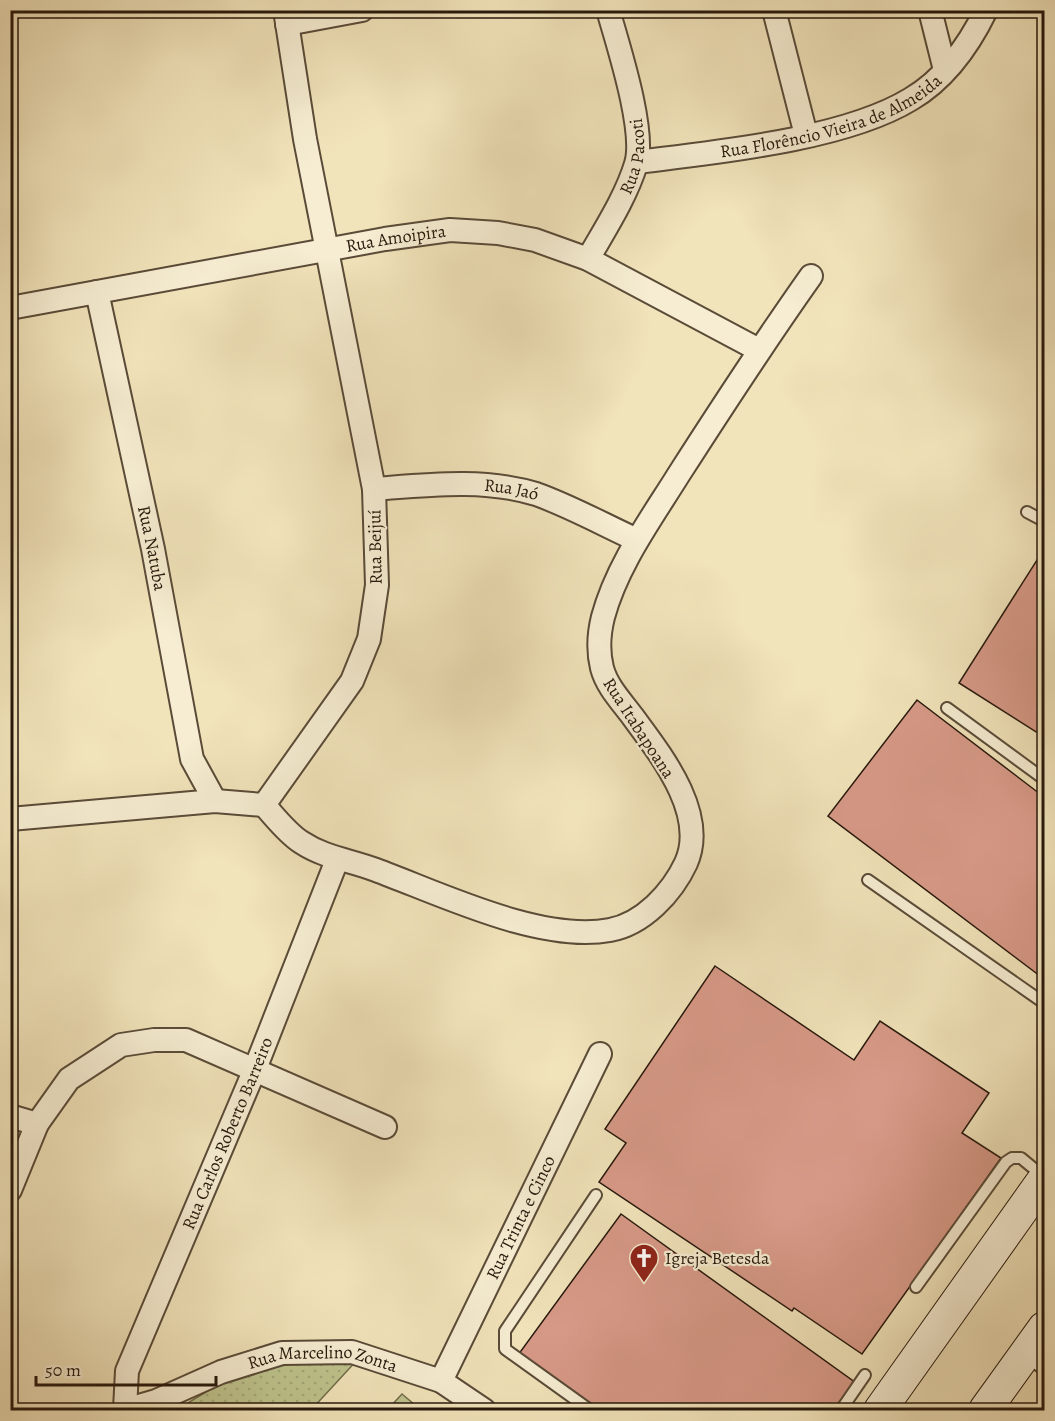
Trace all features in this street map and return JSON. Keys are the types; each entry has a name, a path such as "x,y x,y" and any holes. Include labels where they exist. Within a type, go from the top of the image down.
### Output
{"main road":[{"path":"880,1410 1044,1178"},
{"path":"996,1407 1035,1363 1044,1328"}],"street":[{"path":"286,17 362,10"},
{"name":"Rua Pacoti","path":"588,259 615,212 637,162 635,116 608,10"},
{"path":"774,10 806,135"},
{"path":"930,10 945,70"},
{"name":"Rua Florêncio Vieira de Almeida","path":"637,162 720,151 806,135 882,115 913,98 945,70 969,44 986,10"},
{"name":"Rua Beijuí","path":"264,805 352,681 369,639 377,585 374,489 304,139 286,17"},
{"name":"Rua Amoipira","path":"10,308 326,249 450,230 498,233 535,240 588,259 759,350"},
{"name":"Rua Itabapoana","path":"264,805 299,841 337,860 364,865 511,919 561,931 610,930 641,917 670,890 687,861 691,840 688,814 672,776 615,695 602,670 599,648 602,621 609,596 637,540 759,350 811,276"},
{"name":"Rua Natuba","path":"97,292 153,549 192,759 214,801"},
{"name":"Rua Jaó","path":"374,489 444,484 501,487 536,494 637,540"},
{"path":"10,819 214,801 264,805"},
{"name":"Rua Carlos Roberto Barreiro","path":"125,1410 127,1371 255,1069 337,860"},
{"path":"10,1191 37,1124 69,1079 121,1045 153,1040 186,1040 385,1127"},
{"name":"Rua Trinta e Cinco","path":"441,1382 600,1054"},
{"path":"10,1116 37,1124"},
{"name":"Rua Marcelino Zonta","path":"125,1410 156,1401 220,1372 282,1353 352,1352 441,1382 484,1410"}],"lane":[{"path":"1027,512 1044,522"},
{"path":"947,708 1044,779"},
{"path":"868,880 1044,1003"},
{"path":"916,1287 1006,1162 1012,1158 1021,1158 1044,1178"},
{"path":"590,1410 505,1349 504,1339 505,1331 596,1195"},
{"path":"841,1410 865,1375"}],"green space":[{"path":"359,1358 311,1410 194,1410 186,1404 234,1375 266,1364"},
{"path":"402,1394 421,1410 387,1410"}],"building":[{"path":"1044,549 1044,737 959,683"},
{"path":"917,700 1044,797 1044,979 828,816"},
{"path":"715,966 854,1060 880,1021 989,1093 962,1133 1001,1158 862,1354 794,1308 792,1311 599,1182 626,1143 605,1129"},
{"name":"Igreja Betesda","path":"621,1214 856,1383 836,1410 596,1410 518,1355"}],"place":[{"name":"Igreja Betesda","path":"644,1284"}]}
